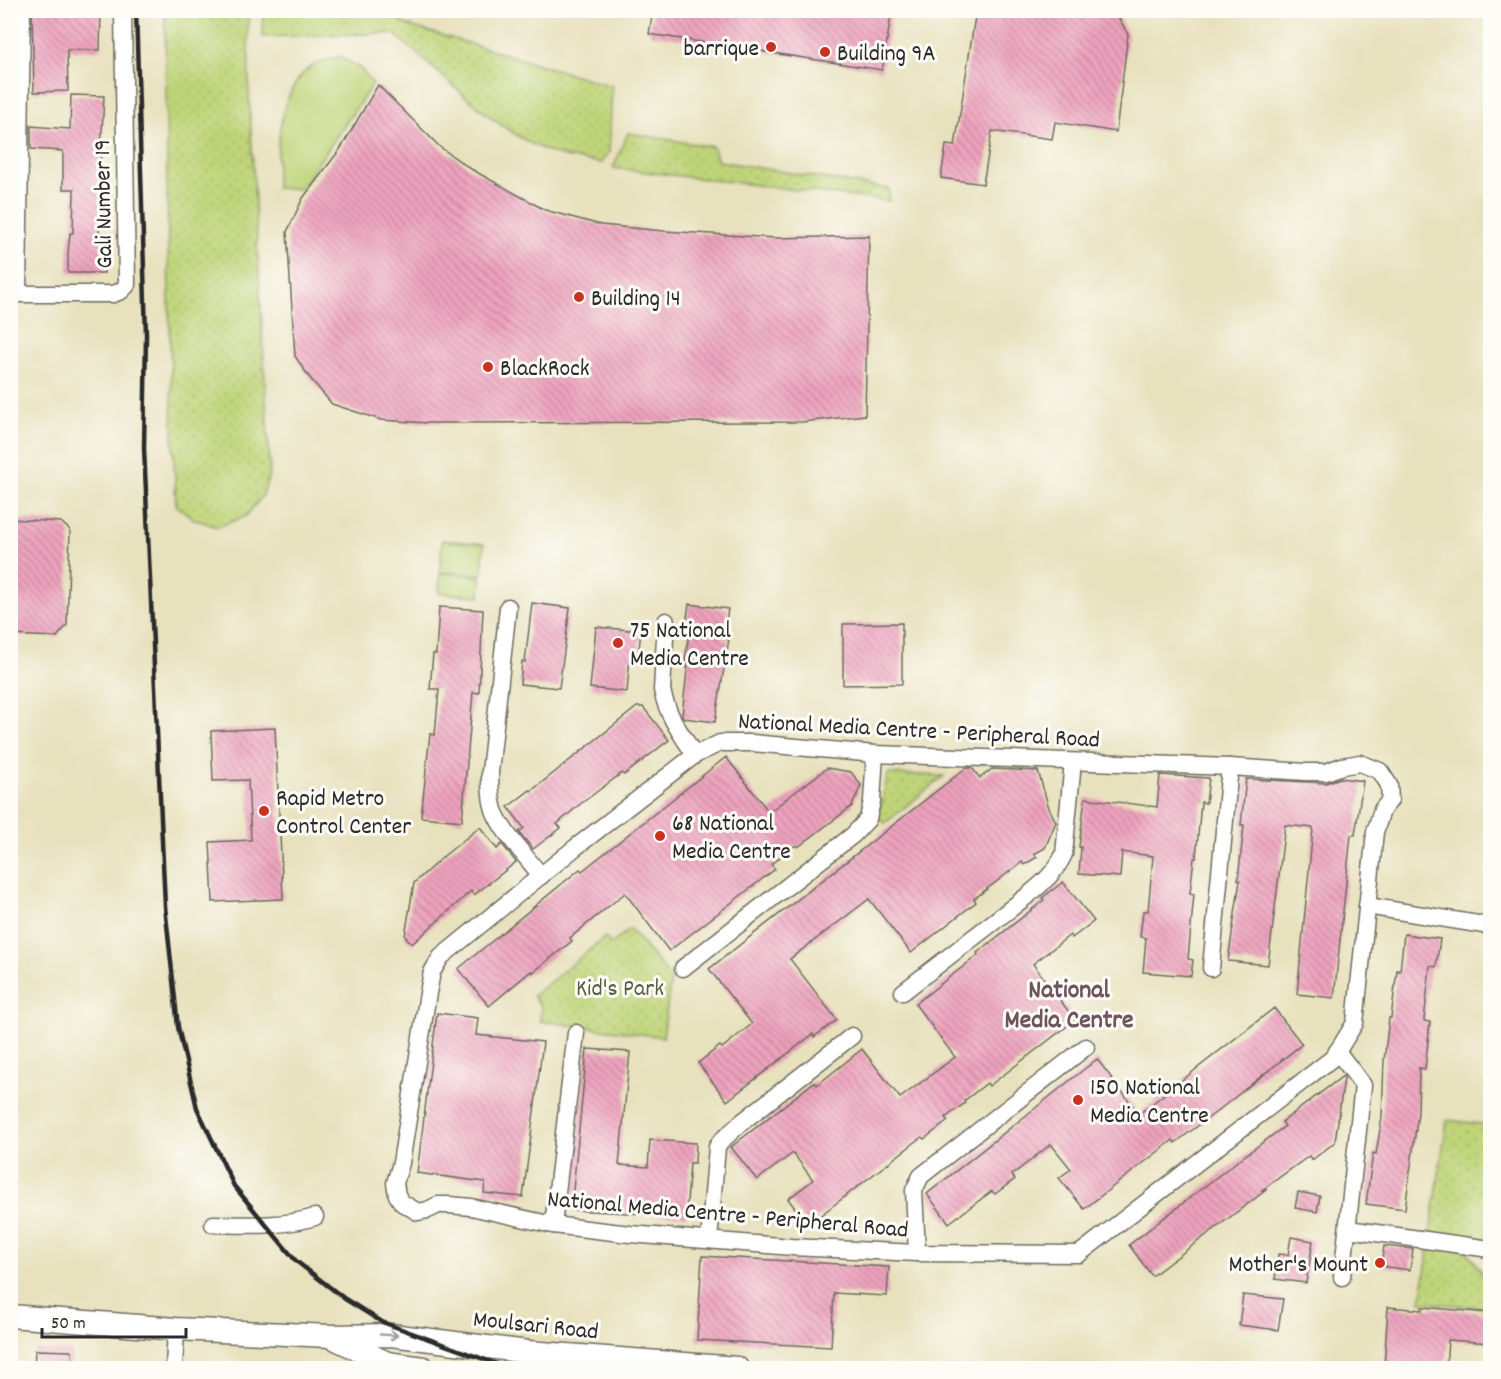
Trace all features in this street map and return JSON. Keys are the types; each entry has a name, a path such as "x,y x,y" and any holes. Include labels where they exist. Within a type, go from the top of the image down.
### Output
{"street":[{"path":"14,294 22,10"},
{"name":"Gali Number 19","path":"14,294 113,294 121,291 127,285 123,10"},
{"path":"508,607 490,772 490,795 495,812 504,827 541,876"},
{"path":"666,621 662,690 665,706 695,755"},
{"name":"National Media Centre - Peripheral Road","path":"720,743 752,743 875,754 1326,772 1360,763 1380,771 1389,785 1390,800 1382,810 1375,832 1355,1023 1334,1057 1079,1254 916,1253 792,1247 553,1225 471,1207 438,1205 418,1212 402,1203 396,1195 395,1183 401,1164 432,972 441,957 541,876 695,755 720,743"},
{"path":"683,968 853,834 868,819 872,801 875,754"},
{"path":"903,992 1027,896 1059,866 1064,855 1073,762"},
{"path":"1211,968 1230,767"},
{"path":"1367,906 1491,926"},
{"path":"553,1225 576,1033"},
{"path":"709,1240 717,1148 720,1142 742,1122 852,1036"},
{"path":"916,1253 914,1190 921,1176 1086,1047"},
{"path":"1337,1051 1363,1085 1342,1277"},
{"path":"213,1224 274,1225 294,1223 315,1217"},
{"path":"1348,1228 1491,1249"},
{"name":"Moulsari Road","path":"10,1317 176,1329 330,1336 391,1335 528,1352 736,1368"},
{"path":"174,1368 176,1329"},
{"name":"Moulsari Road","path":"330,1336 387,1363 423,1368"}],"green space":[{"path":"165,11 248,11 249,95 270,472 263,495 246,516 217,527 194,519 176,505 167,197"},
{"path":"263,11 398,11 398,18 404,24 612,86 609,152 602,163 558,155 531,143 489,116 393,33 263,37"},
{"path":"339,56 361,69 373,84 300,189 276,188 278,140 290,93 298,79 309,68"},
{"path":"628,133 713,147 718,161 889,189 889,201 613,168"},
{"path":"442,540 484,544 482,575 440,572"},
{"path":"440,573 481,576 480,596 439,593"},
{"path":"888,774 944,776 885,823 878,817"},
{"name":"Kid's Park","path":"630,929 671,978 663,1037 540,1021 541,1006 533,996 605,937 611,944"},
{"path":"1447,1120 1490,1125 1490,1244 1430,1234"},
{"path":"1429,1245 1467,1251 1488,1281 1484,1308 1421,1302"}],"building":[{"path":"32,10 101,10 100,50 67,50 68,91 34,92"},
{"name":"Building 9A","path":"653,10 892,10 882,70 649,34"},
{"path":"976,10 1114,10 1128,34 1116,132 1055,122 1052,139 992,131 983,184 941,178 946,145 955,146"},
{"name":"Building 14","path":"378,85 440,147 471,169 545,210 601,225 664,231 777,238 869,236 865,415 802,422 428,423 381,420 332,404 295,356 287,232 303,198 341,148"},
{"path":"71,95 104,96 100,167 107,167 107,188 100,188 99,233 103,233 104,273 68,273 70,233 73,233 74,189 63,189 63,151 31,149 31,126 70,129"},
{"path":"10,519 61,522 70,530 67,625 57,637 10,635"},
{"path":"532,603 570,608 559,688 520,684"},
{"path":"689,604 728,609 723,639 729,639 715,722 684,718 682,715 688,662 685,661 689,632 685,631"},
{"path":"439,607 483,610 479,693 473,692 462,821 421,817 430,734 435,735 439,689 430,689 433,654 436,654"},
{"path":"902,623 902,684 843,685 843,624"},
{"path":"596,627 641,631 638,658 630,658 627,692 590,688"},
{"path":"637,707 643,707 669,740 624,775 622,773 579,805 557,824 561,828 533,849 519,832 524,828 508,807"},
{"name":"Rapid Metro Control Center","path":"275,728 283,899 213,902 210,842 251,840 248,780 213,781 211,731"},
{"path":"726,757 769,812 827,768 851,772 861,785 852,806 798,847 796,845 771,864 775,869 669,951 625,893 570,938 572,941 489,1006 458,969 580,869 582,871"},
{"path":"966,768 972,768 980,778 992,769 1038,771 1049,808 1056,822 1045,848 1034,854 1037,857 1024,865 1022,862 974,899 976,902 911,953 869,899 790,959 837,1020 814,1037 813,1034 727,1101 698,1063 720,1046 722,1048 752,1024 709,969"},
{"path":"1160,775 1209,778 1206,803 1201,802 1190,893 1194,894 1188,959 1193,960 1191,976 1143,972 1146,938 1140,937 1143,911 1148,911 1153,856 1122,852 1120,877 1079,874 1081,847 1079,847 1085,798 1157,807"},
{"path":"1340,778 1363,781 1355,835 1351,835 1334,998 1297,994 1313,828 1285,825 1268,965 1228,961 1240,880 1238,880 1244,825 1241,825 1246,779 1326,783"},
{"path":"480,827 497,849 502,844 516,862 474,895 471,891 412,944 405,936 414,883"},
{"path":"1063,882 1094,921 1072,938 1070,935 1033,964 1075,1020 989,1086 987,1083 945,1118 948,1121 924,1139 922,1137 808,1225 788,1199 813,1180 793,1153 757,1180 731,1147 814,1082 817,1085 862,1049 900,1098 955,1057 915,1004 978,955 977,953"},
{"path":"1404,934 1440,939 1436,967 1430,966 1424,1021 1430,1022 1425,1069 1419,1068 1418,1113 1405,1209 1366,1204 1373,1153 1376,1154 1382,1117 1384,1061 1389,1018 1391,1018 1397,970 1400,971"},
{"path":"1274,1008 1302,1044 1215,1113 1175,1143 1173,1140 1084,1209 1059,1178 1071,1169 1051,1144 1012,1175 1015,1179 995,1194 992,1191 949,1223 927,1194 1097,1059 1139,1114"},
{"path":"437,1013 478,1018 476,1035 543,1042 523,1197 484,1193 485,1182 417,1173"},
{"path":"587,1049 630,1052 619,1165 648,1167 650,1140 696,1143 695,1163 690,1163 686,1216 571,1210"},
{"path":"1343,1076 1335,1142 1312,1160 1309,1156 1262,1190 1266,1190 1152,1276 1129,1245 1285,1126 1282,1122"},
{"path":"1298,1192 1320,1196 1317,1212 1295,1208"},
{"path":"1291,1237 1313,1241 1306,1283 1275,1279 1278,1254 1288,1255"},
{"path":"1384,1246 1413,1249 1410,1270 1381,1266"},
{"path":"702,1256 889,1267 887,1296 834,1293 831,1347 697,1340"},
{"path":"1243,1295 1283,1299 1278,1330 1239,1325"},
{"path":"1388,1307 1422,1310 1422,1307 1491,1313 1491,1343 1448,1340 1446,1368 1384,1368"},
{"path":"35,1350 72,1351 71,1368 34,1368"}],"railway":[{"path":"136,10 146,335 144,448 165,906 178,1027 197,1108 234,1186 296,1261 345,1299 382,1322 508,1368"}],"place":[{"name":"barrique","path":"771,47"},
{"name":"Building 9A","path":"825,52"},
{"name":"Building 14","path":"579,297"},
{"name":"BlackRock","path":"488,367"},
{"name":"75 National Media Centre","path":"618,643"},
{"name":"Rapid Metro Control Center","path":"264,811"},
{"name":"68 National Media Centre","path":"660,836"},
{"name":"150 National Media Centre","path":"1078,1100"},
{"name":"Mother's Mount","path":"1380,1263"}],"district":[{"name":"National Media Centre","path":"1069,1003"}]}
